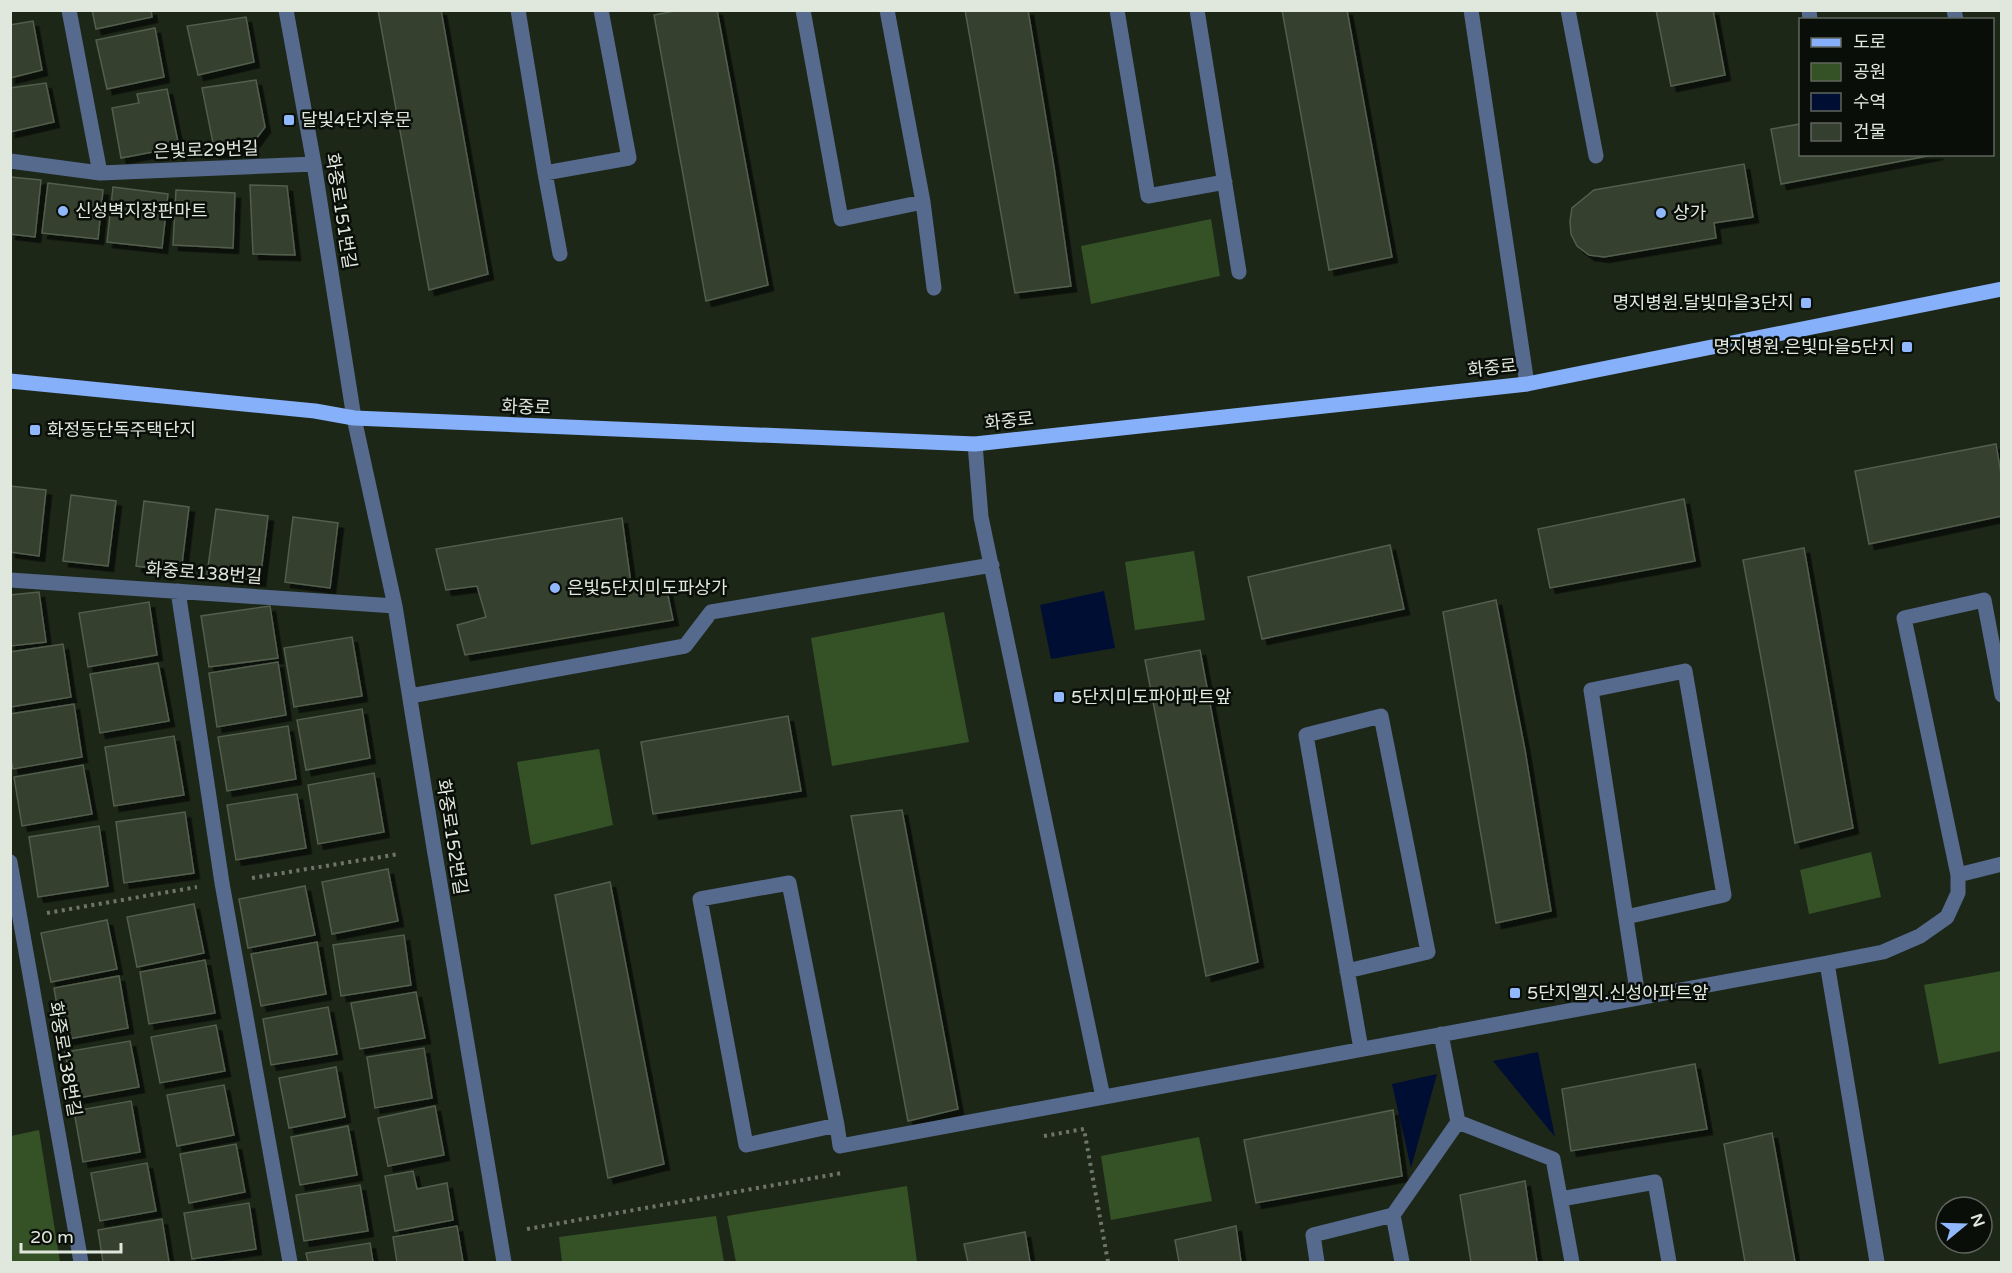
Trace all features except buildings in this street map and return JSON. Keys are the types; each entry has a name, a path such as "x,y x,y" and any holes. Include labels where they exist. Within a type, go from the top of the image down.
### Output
{"main road":[{"name":"화중로","path":"10,381 315,411 354,418 975,444 1527,384 2001,289"}],"street":[{"path":"69,10 100,173"},
{"name":"화중로151번길","path":"286,10 314,164 354,418"},
{"path":"518,10 560,254"},
{"path":"545,173 629,158 601,10"},
{"path":"803,10 841,219 923,202"},
{"path":"887,10 923,202 934,288"},
{"path":"1117,10 1148,195 1225,182"},
{"path":"1197,10 1239,272"},
{"path":"1471,10 1527,384"},
{"path":"1568,10 1596,156"},
{"name":"은빛로29번길","path":"10,161 100,173 314,164"},
{"name":"화중로152번길","path":"354,418 395,606 504,1263"},
{"path":"975,444 981,517 1103,1097"},
{"path":"410,696 685,646 711,612 992,565"},
{"name":"화중로138번길","path":"10,580 395,606"},
{"path":"178,591 222,883 290,1263"},
{"path":"837,1125 746,1145 700,899 789,883 837,1125 840,1146 1883,952 1920,936 1947,916 1958,893 1958,875 1904,618 1984,600 2001,695"},
{"path":"1626,918 1724,895 1685,671 1591,690 1638,997"},
{"path":"1347,971 1428,952 1381,716 1306,735 1347,971 1362,1049"},
{"name":"화중로138번길","path":"10,862 81,1263"},
{"path":"1958,875 2001,864"},
{"path":"1827,963 1877,1263"},
{"path":"1317,1263 1313,1235 1393,1215 1458,1122 1441,1034"},
{"path":"1458,1122 1552,1159 1572,1263"},
{"path":"1561,1199 1655,1182 1669,1263"},
{"path":"1393,1215 1402,1263"}],"path":[{"path":"252,878 399,854"},
{"path":"47,913 198,887"},
{"path":"1037,1138 1084,1129 1108,1263"},
{"path":"527,1229 849,1171"}],"green space":[{"path":"1211,219 1220,276 1091,304 1081,246"},
{"path":"1194,551 1205,620 1135,630 1125,562"},
{"path":"944,612 969,742 832,766 811,638"},
{"path":"599,749 613,825 531,845 517,762"},
{"path":"1871,852 1881,897 1809,914 1800,870"},
{"path":"2001,971 2001,1051 1939,1064 1924,985"},
{"path":"39,1130 60,1262 11,1262 11,1136"},
{"path":"1199,1137 1212,1201 1111,1220 1101,1156"},
{"path":"907,1186 917,1262 736,1262 727,1216"},
{"path":"716,1216 724,1262 562,1262 559,1237"}],"water":[{"path":"1104,591 1115,648 1051,659 1040,605"},
{"path":"1538,1052 1555,1137 1493,1061"},
{"path":"1437,1074 1411,1168 1392,1084"}],"place":[{"name":"달빛4단지후문","path":"289,120"},
{"name":"신성벽지장판마트","path":"63,211"},
{"name":"상가","path":"1661,213"},
{"name":"명지병원.달빛마을3단지","path":"1806,303"},
{"name":"명지병원.은빛마을5단지","path":"1907,347"},
{"name":"화정동단독주택단지","path":"35,430"},
{"name":"은빛5단지미도파상가","path":"555,588"},
{"name":"5단지미도파아파트앞","path":"1059,697"},
{"name":"5단지엘지.신성아파트앞","path":"1515,993"}]}
